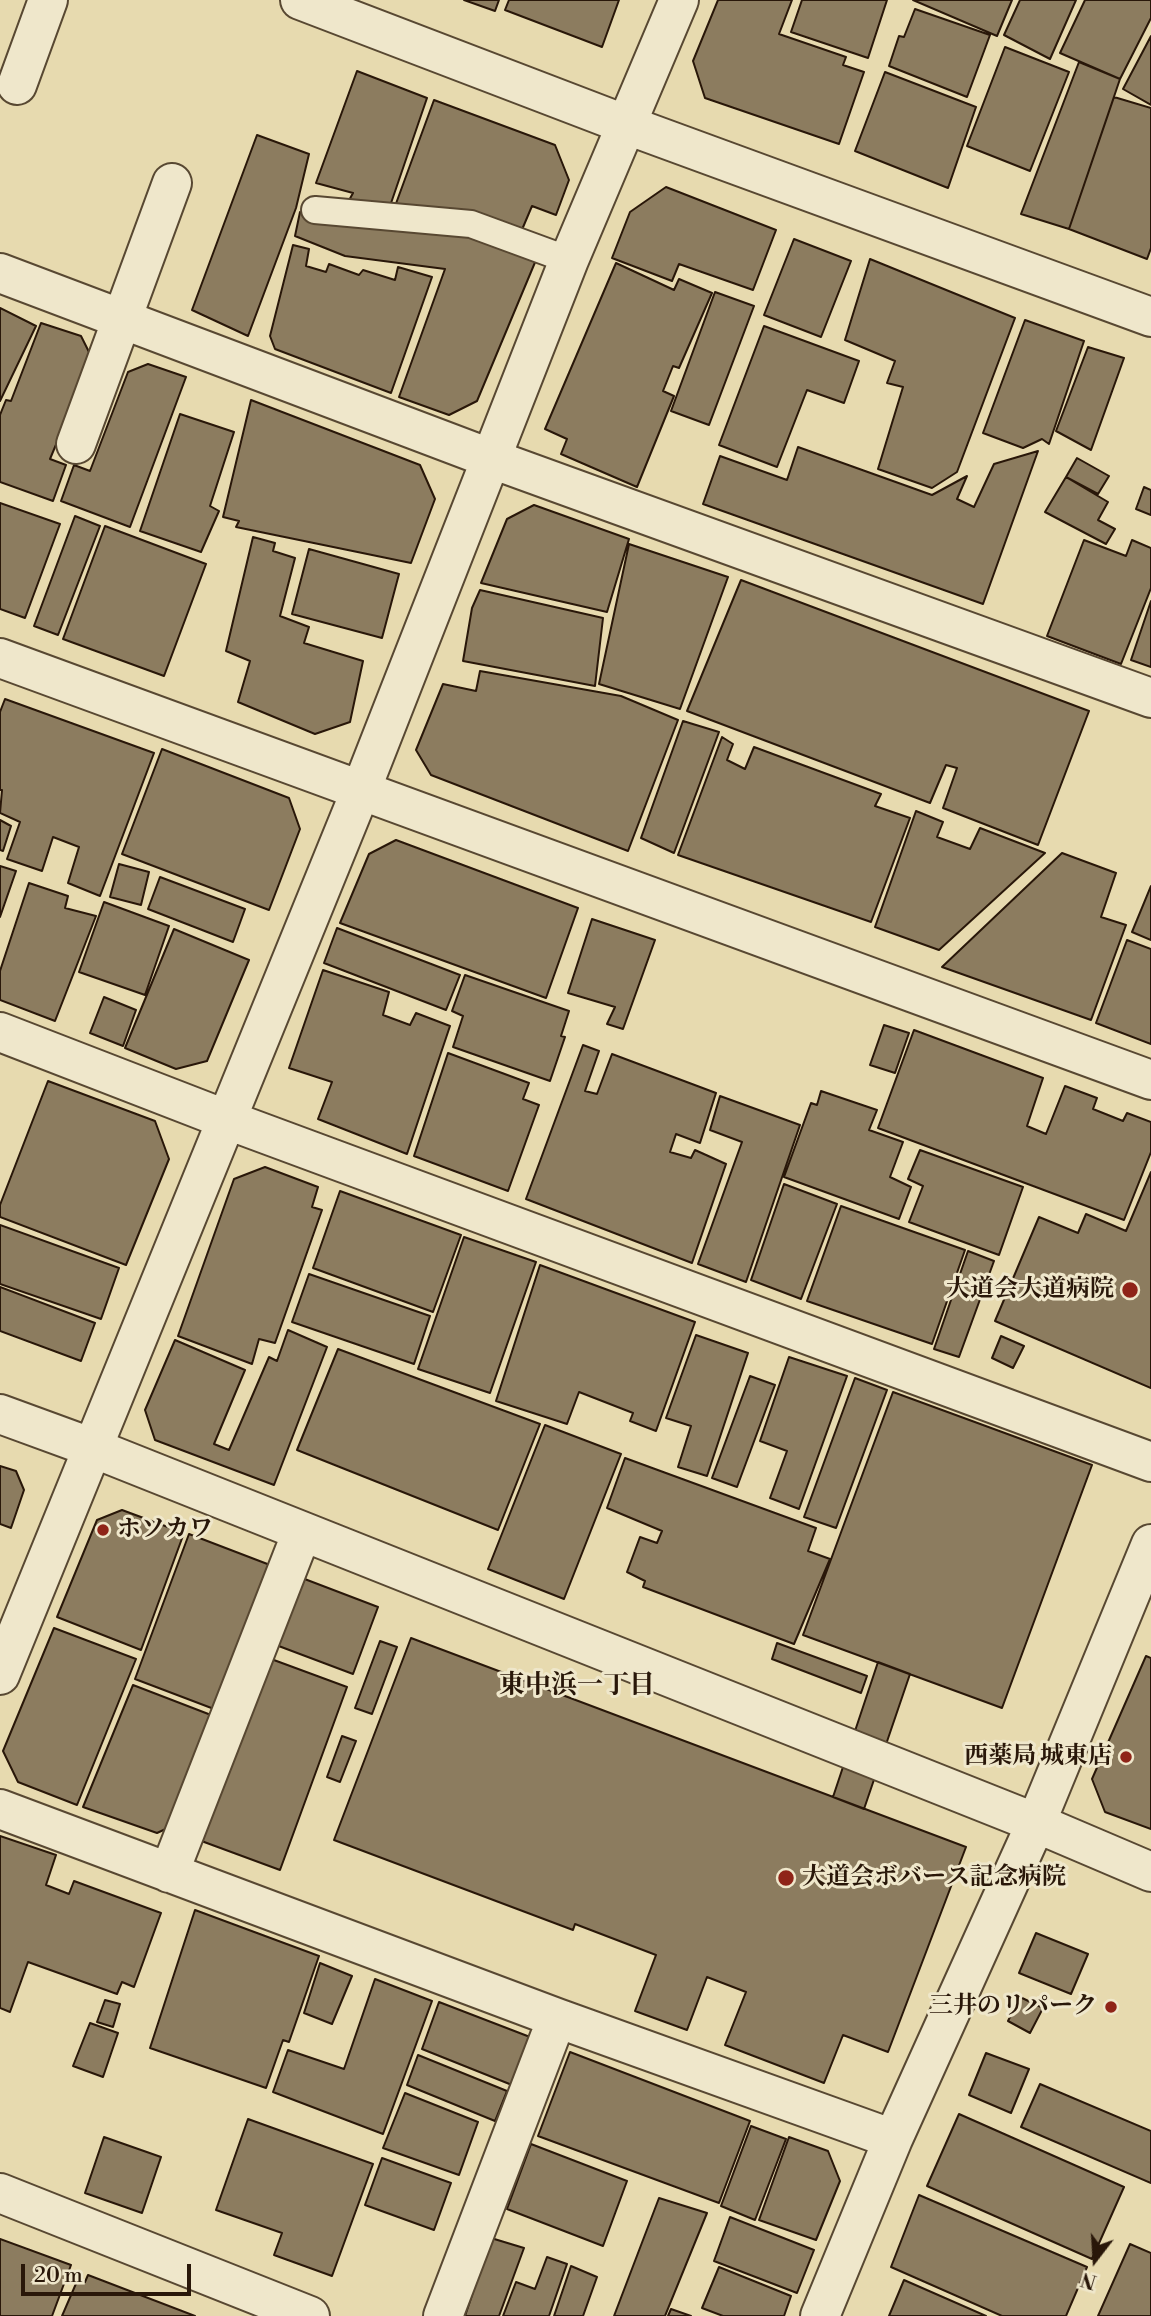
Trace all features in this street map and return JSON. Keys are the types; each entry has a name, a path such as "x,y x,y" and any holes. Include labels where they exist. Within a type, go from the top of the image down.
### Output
{"street":[{"path":"17,85 48,0"},
{"path":"300,0 627,125 1151,317"},
{"path":"0,1675 360,790 569,260 679,0"},
{"path":"76,444 172,183"},
{"path":"0,273 492,459 1151,698"},
{"path":"0,658 1151,1080"},
{"path":"0,1032 225,1119 1151,1462"},
{"path":"0,1414 93,1448 1035,1823 1151,1872"},
{"path":"169,1873 302,1532"},
{"path":"820,2316 892,2140 1141,1593 1151,1544"},
{"path":"0,1809 557,2018 892,2140"},
{"path":"443,2316 557,2018"},
{"path":"0,2193 310,2316"}],"lane":[{"path":"315,210 471,224 569,260"}],"building":[{"path":"464,0 499,0 495,11"},
{"path":"509,0 619,0 602,47 505,10"},
{"path":"718,0 792,0 779,34 846,57 843,65 864,72 839,144 705,98 693,61"},
{"path":"802,0 887,0 868,58 791,32"},
{"path":"913,0 1012,0 997,36"},
{"path":"1020,0 1076,0 1050,59 1004,35"},
{"path":"1085,0 1151,0 1151,18 1120,79 1060,53"},
{"path":"915,9 990,35 967,97 889,66 899,36 904,37"},
{"path":"1151,36 1151,105 1123,89"},
{"path":"1005,47 1069,72 1030,171 967,146"},
{"path":"1079,62 1120,79 1069,229 1021,214"},
{"path":"357,71 427,98 389,209 347,204 353,193 316,183"},
{"path":"885,72 976,107 948,188 855,151"},
{"path":"1114,97 1151,108 1151,248 1147,259 1069,229"},
{"path":"434,100 555,145 569,180 556,215 532,206 521,232 394,209"},
{"path":"257,135 309,154 296,208 248,336 192,310"},
{"path":"666,187 776,230 753,290 679,264 672,281 612,258 630,212"},
{"path":"300,212 470,235 536,260 477,401 449,415 399,397 445,269 345,256 295,236"},
{"path":"794,239 851,261 821,337 764,315"},
{"path":"293,245 309,249 306,266 326,272 329,264 359,275 363,270 395,280 398,267 432,277 391,393 275,349 270,336"},
{"path":"870,259 1015,318 957,472 932,488 878,469 903,387 887,383 895,361 845,340"},
{"path":"616,263 674,290 679,279 712,293 679,368 673,366 663,391 674,396 637,487 561,454 567,439 545,429"},
{"path":"715,292 754,306 709,425 671,411"},
{"path":"0,308 36,326 0,401"},
{"path":"1025,320 1084,341 1049,444 1042,439 1023,448 983,433"},
{"path":"41,323 81,336 92,358 50,459 66,465 53,501 0,482 0,415 6,400 11,401"},
{"path":"764,326 859,361 844,403 807,390 777,467 719,445"},
{"path":"1088,347 1124,358 1091,450 1056,431"},
{"path":"148,364 186,377 130,527 61,501 74,465 90,471 128,372"},
{"path":"251,400 420,465 435,499 411,563 236,527 239,521 223,517"},
{"path":"180,414 234,432 210,506 219,511 201,552 140,531"},
{"path":"798,447 932,495 967,476 957,499 974,507 994,464 1038,451 983,604 703,504 720,456 787,480"},
{"path":"1077,458 1109,476 1098,494 1066,477"},
{"path":"1066,477 1108,502 1098,520 1115,529 1106,544 1045,512"},
{"path":"1144,487 1151,490 1151,515 1136,509"},
{"path":"0,503 60,524 25,618 0,609"},
{"path":"534,505 629,539 607,612 481,583 507,519"},
{"path":"75,516 100,526 58,635 34,626"},
{"path":"105,526 206,564 164,676 63,639"},
{"path":"253,537 275,543 273,551 295,558 280,616 309,627 304,643 363,661 350,722 315,734 238,702 250,661 226,651"},
{"path":"1084,540 1126,556 1132,540 1151,548 1151,588 1121,664 1047,636"},
{"path":"629,544 728,577 680,709 599,684"},
{"path":"309,549 399,574 382,638 292,614"},
{"path":"741,580 1089,711 1038,845 943,808 957,768 946,765 930,803 687,711"},
{"path":"480,590 603,618 595,686 463,661 472,608"},
{"path":"1151,601 1151,667 1131,660"},
{"path":"480,671 621,696 678,720 628,851 431,775 416,750 443,684 476,691"},
{"path":"5,699 154,753 100,896 68,883 79,847 53,837 42,871 7,859 20,822 0,813 0,712"},
{"path":"683,721 719,732 674,853 641,838"},
{"path":"722,737 733,744 727,760 745,769 754,747 881,794 875,806 910,818 871,922 678,855"},
{"path":"162,749 289,798 300,829 269,910 122,854"},
{"path":"916,811 943,822 937,837 970,849 980,828 1045,853 939,950 875,927"},
{"path":"0,820 11,826 3,851 0,850"},
{"path":"396,840 578,908 546,998 340,923 369,854"},
{"path":"1062,853 1116,873 1101,917 1126,925 1091,1020 942,967"},
{"path":"119,864 149,872 141,905 110,897"},
{"path":"0,866 16,871 0,917"},
{"path":"160,877 245,909 233,942 148,909"},
{"path":"29,883 68,896 65,908 96,916 55,1021 0,1000 0,971"},
{"path":"1151,886 1151,940 1132,932"},
{"path":"104,902 169,926 145,995 79,972"},
{"path":"592,919 655,940 623,1029 607,1024 615,1007 568,993"},
{"path":"337,928 460,975 446,1010 324,963"},
{"path":"174,929 249,960 207,1061 176,1069 125,1048"},
{"path":"1127,940 1151,949 1151,1044 1096,1023"},
{"path":"323,970 389,992 383,1015 410,1025 416,1013 450,1026 407,1154 318,1119 332,1082 289,1068"},
{"path":"465,975 569,1011 561,1036 565,1037 550,1081 453,1047 463,1016 452,1011"},
{"path":"104,997 136,1010 123,1046 90,1033"},
{"path":"884,1025 909,1033 895,1073 870,1065"},
{"path":"914,1030 1043,1078 1027,1126 1046,1134 1065,1086 1097,1098 1093,1109 1123,1121 1127,1113 1151,1122 1151,1152 1124,1220 878,1128"},
{"path":"583,1045 599,1051 585,1091 597,1094 612,1054 716,1093 700,1143 676,1134 670,1152 691,1158 695,1150 726,1164 692,1263 526,1199"},
{"path":"448,1053 529,1083 523,1099 539,1105 508,1191 414,1156"},
{"path":"48,1081 155,1121 169,1159 126,1265 0,1217 0,1205"},
{"path":"821,1091 877,1110 869,1130 903,1142 890,1177 911,1187 899,1219 784,1177 811,1103 817,1105"},
{"path":"720,1096 800,1125 746,1282 698,1264 742,1142 710,1130"},
{"path":"920,1150 1023,1187 999,1255 909,1222 923,1186 908,1179"},
{"path":"265,1167 318,1187 312,1207 322,1210 275,1343 259,1339 252,1364 178,1336 234,1179"},
{"path":"1151,1172 1151,1388 995,1321 1039,1217 1078,1233 1086,1214 1126,1231"},
{"path":"784,1184 837,1204 801,1299 751,1280"},
{"path":"340,1191 461,1235 433,1312 313,1268"},
{"path":"841,1206 965,1250 932,1344 807,1301"},
{"path":"0,1225 119,1268 101,1319 0,1284"},
{"path":"464,1237 536,1262 490,1393 418,1369"},
{"path":"968,1251 994,1261 959,1357 934,1349"},
{"path":"540,1265 695,1322 656,1431 630,1421 633,1413 579,1392 567,1424 496,1401"},
{"path":"309,1274 430,1316 414,1364 292,1322"},
{"path":"0,1287 95,1323 81,1361 0,1331"},
{"path":"288,1330 327,1347 274,1485 155,1440 145,1410 175,1340 245,1370 214,1444 229,1450 269,1357 277,1361"},
{"path":"696,1335 748,1353 707,1476 678,1467 691,1426 666,1418"},
{"path":"1001,1336 1024,1346 1013,1368 992,1358"},
{"path":"338,1349 540,1424 498,1530 297,1450"},
{"path":"789,1357 847,1376 799,1509 770,1498 787,1451 760,1441"},
{"path":"750,1376 775,1385 737,1487 712,1478"},
{"path":"855,1378 887,1390 836,1528 804,1517"},
{"path":"893,1392 1092,1465 1002,1708 803,1635"},
{"path":"545,1425 621,1454 564,1599 488,1569"},
{"path":"625,1458 816,1528 808,1551 830,1559 794,1644 643,1587 645,1581 627,1572 640,1537 657,1543 662,1531 607,1508"},
{"path":"0,1466 16,1471 24,1490 11,1528 0,1524"},
{"path":"122,1510 184,1533 141,1650 57,1617 97,1520"},
{"path":"189,1534 270,1565 214,1709 135,1679"},
{"path":"302,1578 378,1607 353,1674 276,1645"},
{"path":"54,1628 136,1659 77,1805 18,1782 3,1751"},
{"path":"411,1638 966,1847 888,2052 843,2035 824,2083 725,2045 746,1992 707,1977 687,2030 635,2011 656,1955 575,1924 573,1930 334,1840"},
{"path":"380,1641 397,1647 372,1714 355,1708"},
{"path":"777,1643 867,1676 861,1693 772,1659"},
{"path":"263,1656 347,1687 280,1870 196,1839"},
{"path":"1146,1656 1151,1658 1151,1829 1105,1812 1092,1779"},
{"path":"878,1662 910,1674 864,1809 833,1797"},
{"path":"133,1685 211,1715 170,1827 157,1833 83,1807"},
{"path":"342,1736 356,1741 340,1782 327,1777"},
{"path":"0,1836 56,1855 46,1885 69,1894 74,1881 161,1913 134,1987 122,1982 117,1994 28,1962 10,2012 0,2008"},
{"path":"195,1910 319,1956 289,2042 283,2040 266,2088 150,2048"},
{"path":"1036,1933 1088,1954 1071,1994 1019,1973"},
{"path":"320,1963 352,1976 332,2024 304,2013"},
{"path":"375,1979 432,2001 383,2134 273,2092 288,2050 344,2069"},
{"path":"1020,1997 1043,2008 1030,2033 1008,2021"},
{"path":"105,2000 120,2004 113,2027 97,2022"},
{"path":"439,2002 530,2037 512,2085 422,2049"},
{"path":"90,2023 118,2033 103,2077 73,2066"},
{"path":"570,2052 750,2121 719,2203 538,2136"},
{"path":"986,2053 1029,2069 1011,2113 969,2095"},
{"path":"418,2055 507,2091 495,2121 407,2085"},
{"path":"1040,2084 1151,2131 1151,2183 1021,2127"},
{"path":"405,2093 478,2122 459,2175 383,2148"},
{"path":"959,2114 1124,2187 1092,2259 927,2186"},
{"path":"248,2119 373,2164 332,2276 274,2255 282,2233 216,2210"},
{"path":"751,2126 786,2139 755,2220 721,2206"},
{"path":"104,2137 161,2157 142,2213 85,2193"},
{"path":"789,2137 828,2151 840,2181 816,2240 759,2220"},
{"path":"531,2144 627,2181 603,2246 507,2209"},
{"path":"382,2158 451,2183 434,2230 365,2205"},
{"path":"919,2195 1087,2267 1066,2316 1002,2316 891,2267"},
{"path":"659,2198 707,2213 665,2316 614,2316"},
{"path":"730,2217 814,2250 797,2293 714,2261"},
{"path":"491,2238 524,2248 499,2316 465,2316"},
{"path":"0,2239 71,2265 52,2316 0,2316"},
{"path":"1130,2244 1151,2253 1151,2316 1098,2316"},
{"path":"547,2257 567,2264 549,2316 503,2316 516,2282 535,2289"},
{"path":"571,2266 597,2277 583,2316 554,2316"},
{"path":"719,2267 791,2296 784,2316 723,2316 702,2308"},
{"path":"88,2275 195,2316 62,2316 78,2279 85,2282"},
{"path":"904,2280 986,2316 889,2316"},
{"path":"671,2309 691,2316 668,2316"}],"place":[{"name":"大道会大道病院","path":"1130,1290"},
{"name":"ホソカワ","path":"103,1530"},
{"name":"西薬局 城東店","path":"1126,1757"},
{"name":"大道会ボバース記念病院","path":"786,1878"},
{"name":"三井のリパーク","path":"1111,2007"}],"district":[{"name":"東中浜一丁目","path":"577,1687"}]}
